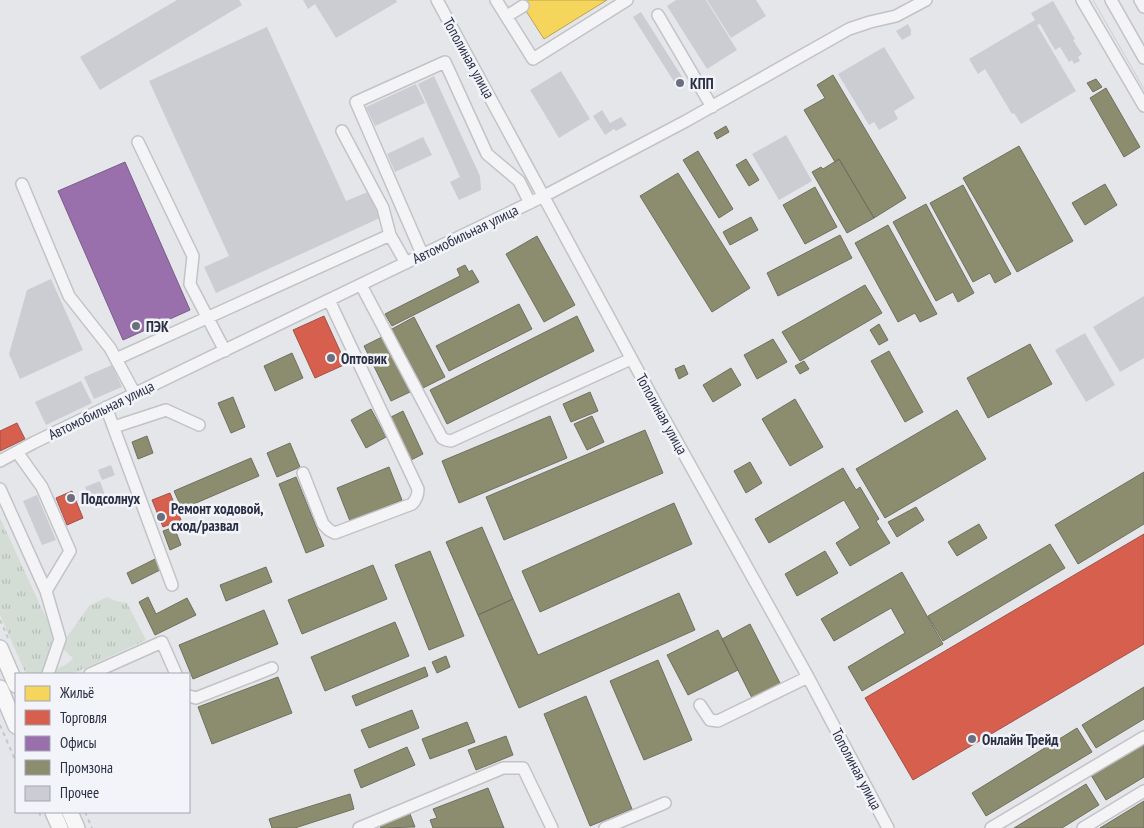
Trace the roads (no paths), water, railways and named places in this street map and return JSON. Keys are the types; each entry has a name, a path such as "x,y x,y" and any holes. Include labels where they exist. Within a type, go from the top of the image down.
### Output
{"main road":[{"path":"0,648 15,683"},
{"path":"0,688 15,724"},
{"path":"54,813 60,828"},
{"path":"70,813 77,828"}],"street":[{"name":"Тополиная улица","path":"437,0 631,359 808,677 888,828"},
{"path":"496,0 533,59 627,0"},
{"name":"Автомобильная улица","path":"0,462 32,441 135,394 544,196 712,107 849,29 896,16 926,0"},
{"path":"1082,0 1144,106"},
{"path":"1111,0 1144,58"},
{"path":"1140,0 1144,7"},
{"path":"506,16 523,6"},
{"path":"658,15 712,107"},
{"path":"423,256 356,102 444,62 487,154 519,181 530,203"},
{"path":"342,131 383,208 390,235 406,264"},
{"path":"138,142 193,256 190,284 225,350"},
{"path":"22,184 69,296 110,348 135,394"},
{"path":"116,359 390,235"},
{"path":"361,285 442,438 446,440 452,441 631,359"},
{"path":"303,473 324,524 328,530 335,533 412,504 418,494 418,489 329,300"},
{"path":"106,407 172,585"},
{"path":"114,427 166,410 199,425"},
{"path":"17,452 42,486 70,551 46,591"},
{"path":"0,489 46,591 60,639 48,673"},
{"path":"92,673 162,642 176,673"},
{"path":"190,696 196,698 272,668"},
{"path":"700,704 710,720 718,721 808,677"},
{"path":"991,828 1144,736"},
{"path":"358,828 503,768 523,768 552,828"},
{"path":"1083,828 1144,791"},
{"path":"605,828 666,803"}],"tram line":[{"path":"1093,0 1144,89"}],"place":[{"name":"КПП","path":"680,83"},
{"name":"ПЭК","path":"136,326"},
{"name":"Оптовик","path":"331,358"},
{"name":"Подсолнух","path":"71,498"},
{"name":"Ремонт ходовой, сход/развал","path":"161,517"},
{"name":"Онлайн Трейд","path":"972,739"}]}
